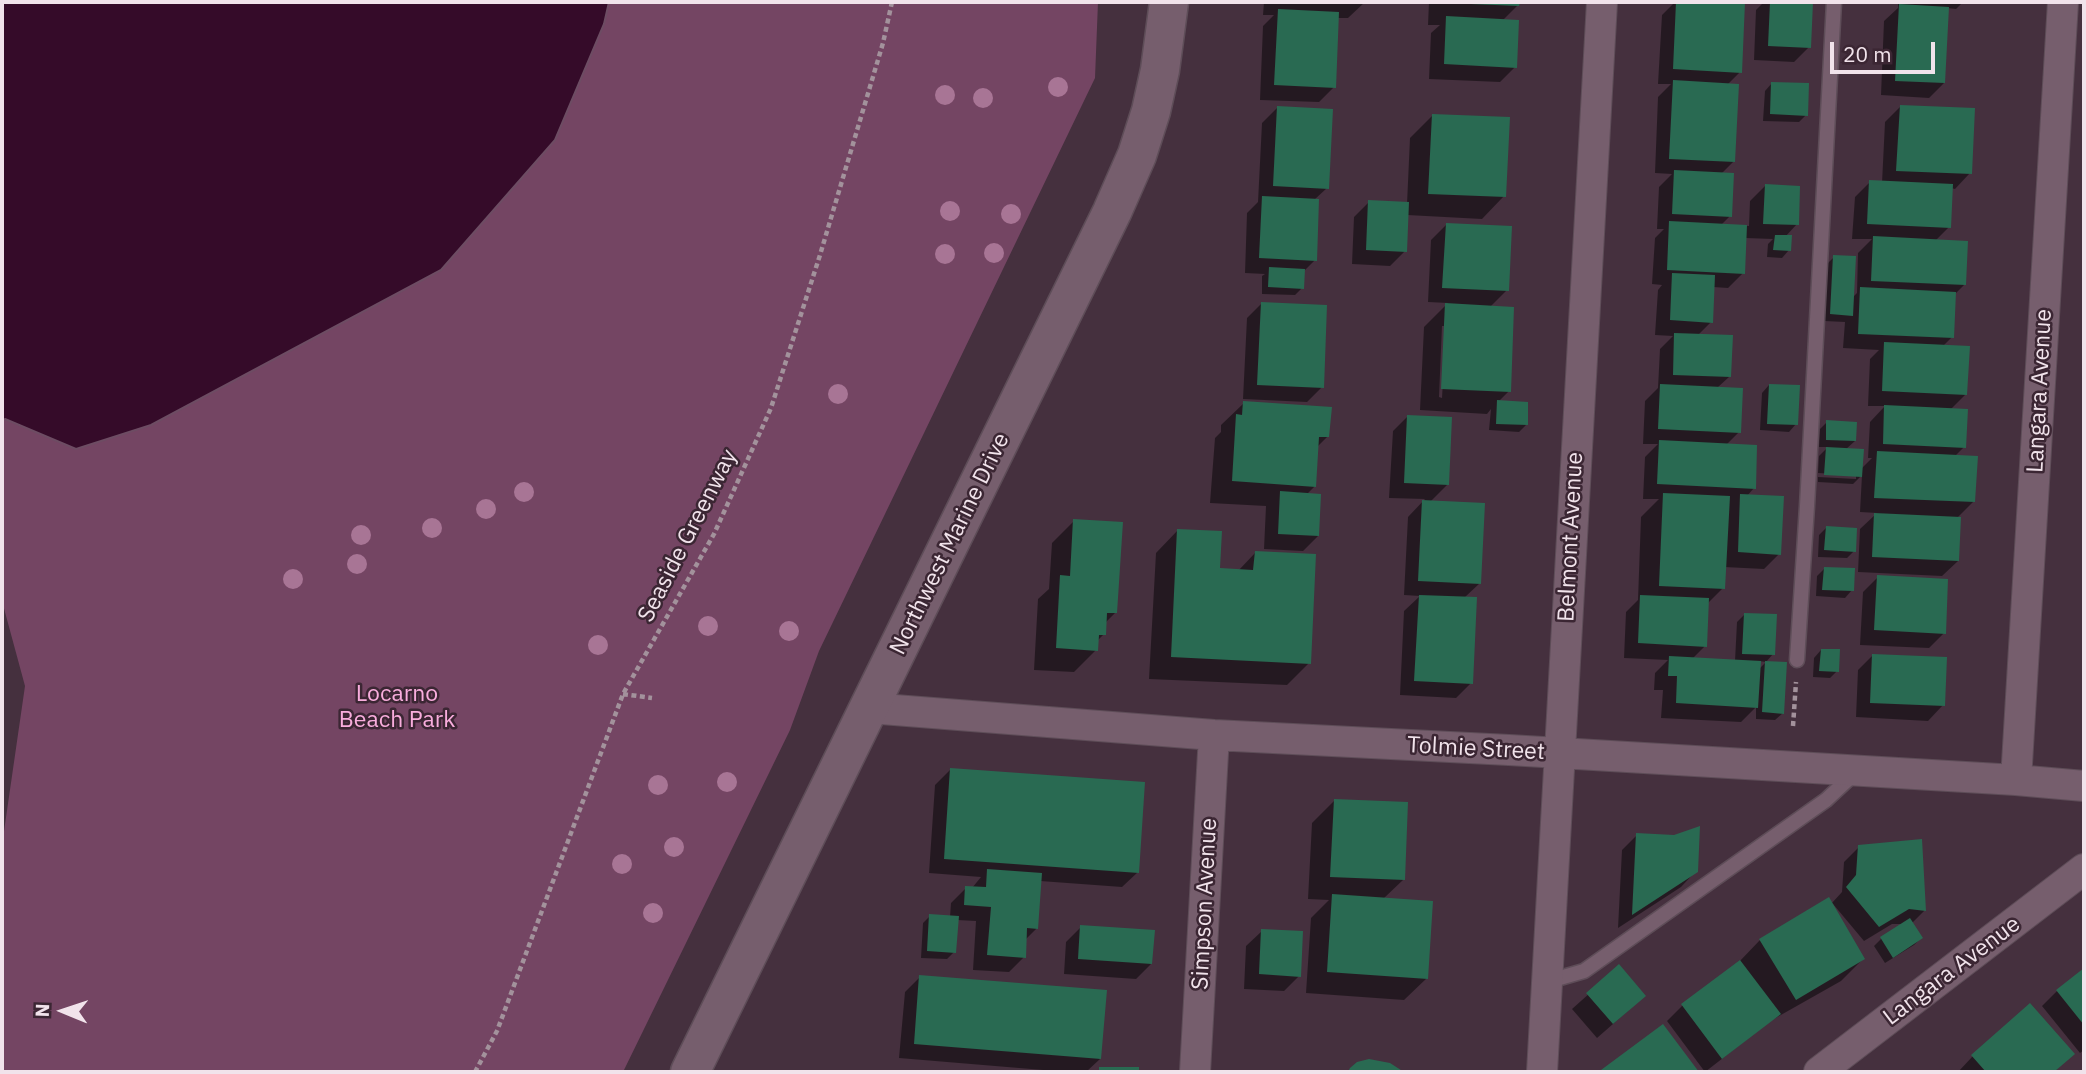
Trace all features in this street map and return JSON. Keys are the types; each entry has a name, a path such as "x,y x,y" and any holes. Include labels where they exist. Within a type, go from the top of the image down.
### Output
{"street":[{"name":"Northwest Marine Drive","path":"690,1072 1071,298 1137,155 1160,70 1169,2"},
{"name":"Belmont Avenue","path":"1542,1072 1602,2"},
{"name":"Langara Avenue","path":"2017,780 2063,2"},
{"name":"Tolmie Street","path":"869,708 1214,735 1858,770 2084,786"},
{"name":"Simpson Avenue","path":"1195,1072 1214,735"},
{"name":"Langara Avenue","path":"1819,1072 2084,869"}],"lane":[{"path":"1797,660 1808,506 1834,2"},
{"path":"1546,982 1584,971 1825,800 1858,770"}],"path":[{"name":"Seaside Greenway","path":"475,1072 497,1031 623,694 714,534 771,408 820,255 883,43 892,2"},
{"path":"1793,726 1797,660"},
{"path":"623,694 652,698"}],"green space":[{"name":"Locarno Beach Park","path":"609,2 1098,2 1095,78 819,651 790,730 623,1072 2,1072 2,845 25,686 2,601 2,421 151,425 441,270 604,24"}],"shaded area":[{"path":"2,2 609,2 604,24 555,140 441,270 151,425 76,449 5,419 2,421"}],"building":[{"path":"1471,2 1520,2 1519,6"},
{"path":"1676,2 1745,2 1742,73 1673,69"},
{"path":"1770,2 1813,2 1811,48 1768,46"},
{"path":"1899,4 1949,7 1945,83 1895,81"},
{"path":"1278,9 1339,12 1336,88 1274,85"},
{"path":"1446,16 1519,20 1517,68 1444,64"},
{"path":"1673,80 1739,84 1735,162 1669,159"},
{"path":"1771,82 1809,83 1808,116 1770,114"},
{"path":"1900,105 1975,108 1972,174 1896,171"},
{"path":"1277,106 1333,109 1329,189 1273,186"},
{"path":"1432,114 1510,117 1506,197 1428,194"},
{"path":"1674,170 1734,173 1732,217 1672,214"},
{"path":"1869,180 1953,184 1951,228 1867,224"},
{"path":"1765,184 1800,186 1799,225 1763,224"},
{"path":"1262,196 1319,199 1317,261 1259,258"},
{"path":"1368,200 1409,202 1407,252 1366,250"},
{"path":"1669,221 1747,225 1745,274 1667,270"},
{"path":"1446,223 1512,226 1509,291 1442,288"},
{"path":"1775,235 1792,235 1791,251 1773,250"},
{"path":"1873,236 1968,241 1966,285 1871,281"},
{"path":"1833,255 1856,256 1853,316 1830,314"},
{"path":"1269,267 1305,269 1304,289 1268,287"},
{"path":"1672,273 1715,275 1713,323 1670,320"},
{"path":"1860,287 1956,292 1954,338 1858,334"},
{"path":"1261,302 1327,305 1324,388 1257,385"},
{"path":"1445,303 1514,307 1511,392 1441,389"},
{"path":"1674,333 1733,335 1731,377 1673,375"},
{"path":"1884,342 1970,346 1967,395 1882,391"},
{"path":"1660,384 1743,388 1741,433 1658,429"},
{"path":"1769,384 1800,385 1798,425 1767,424"},
{"path":"1497,400 1528,402 1528,425 1496,424"},
{"path":"1243,401 1332,407 1329,437 1319,437 1316,487 1232,481 1236,414 1242,415"},
{"path":"1884,405 1968,409 1966,448 1883,444"},
{"path":"1407,415 1452,417 1449,485 1404,483"},
{"path":"1826,420 1857,422 1856,441 1826,440"},
{"path":"1659,440 1757,445 1756,489 1657,484"},
{"path":"1826,447 1864,449 1862,477 1824,475"},
{"path":"1877,451 1978,456 1975,502 1874,498"},
{"path":"1280,491 1321,494 1319,536 1278,534"},
{"path":"1663,493 1730,496 1725,589 1659,586"},
{"path":"1740,494 1784,496 1781,555 1738,552"},
{"path":"1422,500 1485,503 1481,584 1418,581"},
{"path":"1874,513 1961,517 1959,561 1872,557"},
{"path":"1073,519 1123,522 1117,613 1107,613 1106,635 1099,635 1098,651 1056,648 1060,575 1070,576"},
{"path":"1826,526 1857,528 1856,552 1824,550"},
{"path":"1177,529 1222,531 1220,568 1253,570 1255,551 1316,554 1311,664 1171,657"},
{"path":"1824,567 1855,568 1854,591 1822,590"},
{"path":"1877,575 1948,579 1946,634 1874,630"},
{"path":"1419,595 1477,597 1473,684 1414,681"},
{"path":"1640,595 1709,598 1707,647 1638,643"},
{"path":"1744,613 1777,614 1775,655 1742,654"},
{"path":"1821,649 1840,649 1839,672 1819,671"},
{"path":"1872,654 1947,657 1945,706 1870,703"},
{"path":"1669,656 1761,661 1758,708 1676,703 1677,676 1668,676"},
{"path":"1765,661 1787,662 1784,714 1762,712"},
{"path":"950,768 1145,782 1139,873 944,859"},
{"path":"1334,799 1408,802 1405,880 1330,877"},
{"path":"1700,826 1698,872 1632,915 1636,833 1674,835"},
{"path":"1922,839 1926,911 1909,909 1879,927 1846,887 1856,875 1858,845"},
{"path":"987,869 1042,873 1038,929 1027,928 1026,958 987,955 991,907 964,905 965,886 986,887"},
{"path":"1332,894 1433,901 1428,979 1327,972"},
{"path":"1829,897 1865,959 1796,1000 1759,939"},
{"path":"929,914 959,916 956,953 927,951"},
{"path":"1910,918 1923,938 1893,958 1880,937"},
{"path":"1080,925 1155,930 1152,964 1078,959"},
{"path":"1261,929 1303,931 1301,977 1259,974"},
{"path":"1740,960 1781,1014 1722,1059 1681,1004"},
{"path":"1619,964 1646,996 1613,1024 1586,993"},
{"path":"2084,968 2084,1025 2056,990"},
{"path":"919,975 1107,990 1101,1059 914,1044"},
{"path":"2030,1003 2075,1054 2054,1072 1986,1072 1971,1055"},
{"path":"1663,1024 1699,1072 1601,1070"},
{"path":"1369,1059 1390,1063 1404,1072 1348,1072 1357,1062"},
{"path":"1099,1067 1139,1067 1139,1072 1099,1072"}]}
